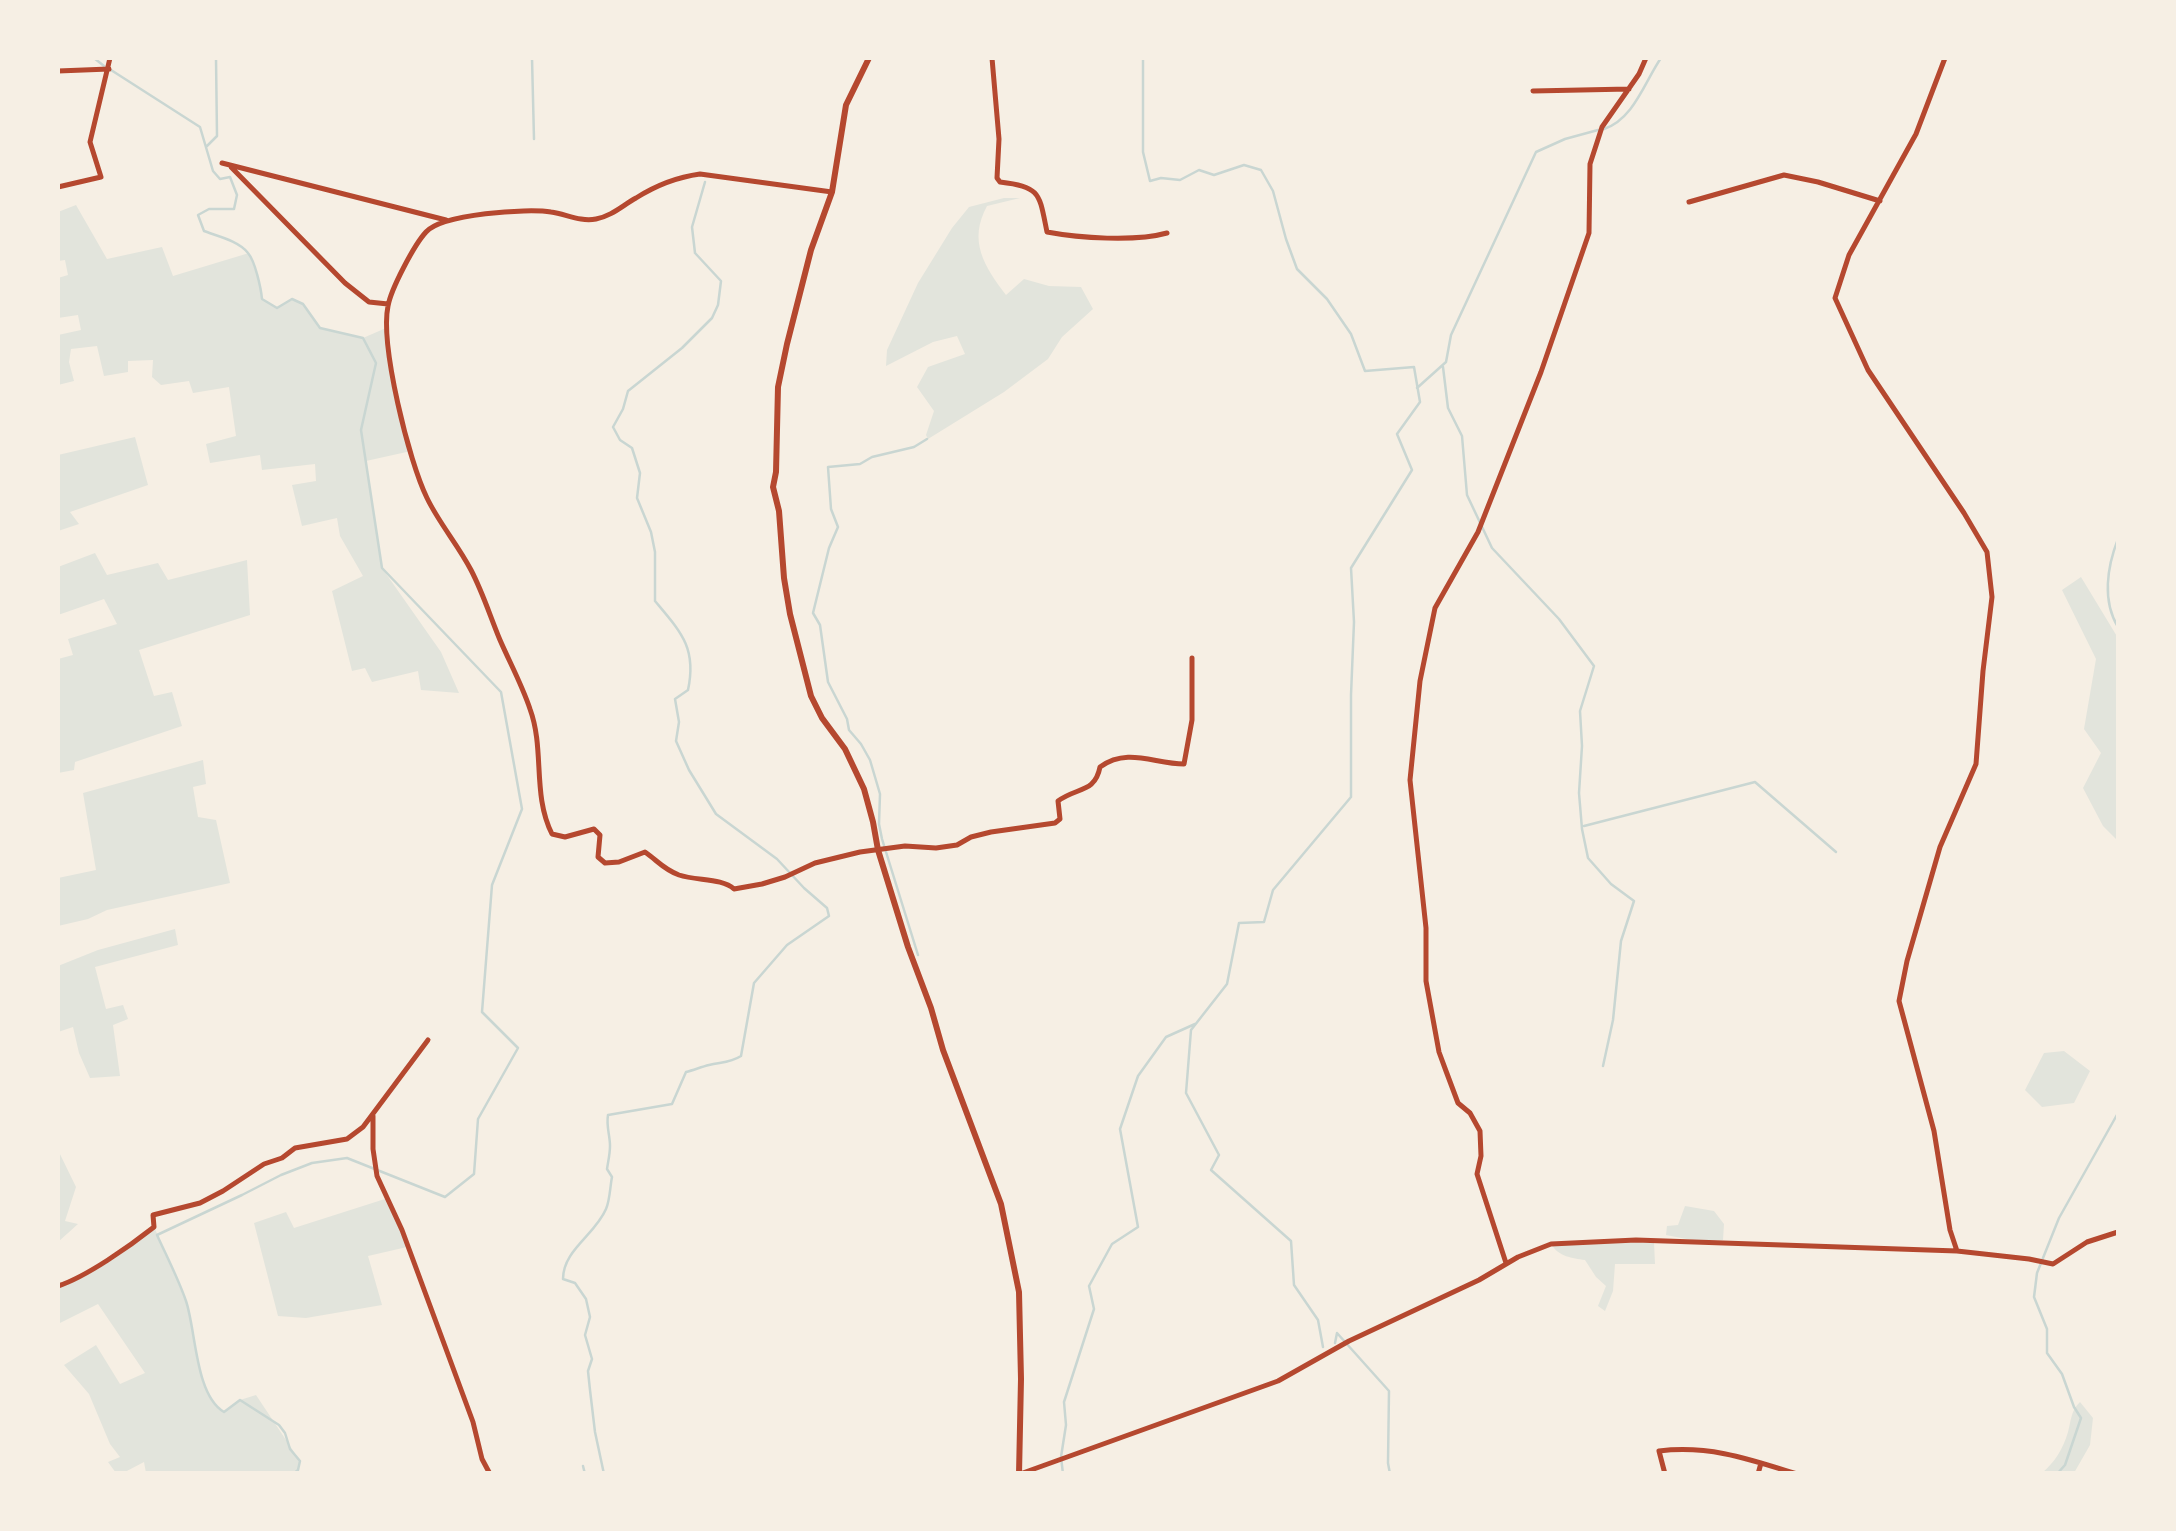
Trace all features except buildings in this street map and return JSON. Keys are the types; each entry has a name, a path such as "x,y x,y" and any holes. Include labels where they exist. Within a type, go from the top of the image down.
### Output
{"street":[{"path":"58,187 100,177 90,142 110,58"},
{"path":"870,58 846,105 832,192 811,250 786,344 778,387 773,487 779,511 784,578 804,672 816,707 845,749 864,790 878,850 943,1050 1001,1204 1019,1292 1019,1474 1278,1381 1349,1341 1478,1280 1506,1262 1551,1244 1636,1240 1958,1251 2053,1264 2088,1242 2118,1232"},
{"path":"992,58 999,139 996,178 1035,192 1047,232 1107,238 1166,233"},
{"path":"1506,1262 1478,1174 1480,1131 1470,1113 1458,1103 1439,1052 1426,981 1426,928 1410,780 1420,681 1435,608 1478,532 1588,233 1590,164 1602,127 1646,58"},
{"path":"1945,58 1916,134 1849,255 1835,298 1868,370 1987,552 1992,597 1976,764 1940,847 1899,1000 1934,1131 1950,1230 1958,1251"},
{"path":"58,71 108,69"},
{"path":"1533,90 1628,89"},
{"path":"388,304 369,302 345,284 262,196 232,168 218,161 449,221"},
{"path":"832,192 700,174 685,176 638,196 595,219 568,218 552,212 504,212 449,221 426,232 397,280 388,304 386,328 395,388 417,474 428,501 488,604 526,696 536,726 540,802 552,834 565,837 594,829 600,835 598,856 605,863 645,852 664,869 695,880 725,882 734,888 762,884 816,863 878,850 906,846 936,848 991,832 1055,823 1060,819 1058,801 1092,786 1100,767 1121,756 1184,764 1192,720 1192,658"},
{"path":"1689,202 1784,175 1880,200"},
{"path":"58,1286 82,1276 143,1236 154,1227 153,1215 200,1203 295,1148 353,1136 428,1040"},
{"path":"373,1114 372,1149 377,1176 402,1230 490,1474"},
{"path":"1665,1474 1660,1451 1686,1448 1733,1454 1796,1474"},
{"path":"1758,1474 1761,1462"}],"shaded area":[{"path":"1020,198 987,206 981,219 979,242 985,263 1006,295 1024,279 1049,286 1081,287 1093,309 1062,337 1048,359 1004,392 928,439 934,411 917,387 928,367 965,354 957,336 933,342 886,366 887,350 918,283 952,228 969,207"},
{"path":"76,205 107,259 162,247 173,276 249,253 262,299 277,307 292,299 303,304 320,328 363,338 386,328 395,388 411,451 366,461 382,568 441,652 459,693 421,690 418,671 372,682 365,668 352,671 332,591 363,576 340,536 337,518 302,526 292,485 316,481 315,464 262,470 260,455 210,463 206,444 236,436 229,387 193,393 189,381 161,385 152,377 153,360 128,361 128,372 104,376 97,346 71,349 69,362 74,381 58,385 58,335 81,330 78,315 58,318 58,278 68,275 65,260 58,261 58,212"},
{"path":"135,437 148,485 70,512 79,524 58,531 58,455"},
{"path":"95,553 107,575 158,563 168,580 247,560 250,615 139,650 154,696 172,692 182,726 75,762 74,770 58,773 58,659 73,655 68,639 117,624 104,599 58,615 58,567"},
{"path":"2081,577 2118,638 2118,841 2103,826 2083,788 2101,753 2084,729 2096,659 2062,590"},
{"path":"203,760 206,784 193,787 198,817 216,820 230,883 107,910 58,926 58,878 96,870 83,793"},
{"path":"175,929 178,945 95,967 106,1009 123,1005 128,1019 113,1025 120,1076 90,1078 73,1027 58,1032 58,966 98,950"},
{"path":"2064,1051 2090,1071 2074,1103 2042,1107 2025,1090 2044,1053"},
{"path":"58,1150 76,1187 65,1221 78,1224 58,1242"},
{"path":"388,1198 407,1247 368,1256 382,1305 306,1318 278,1316 254,1223 286,1212 294,1228"},
{"path":"1685,1206 1714,1211 1724,1224 1723,1240 1697,1241 1666,1235 1667,1226 1678,1225"},
{"path":"154,1227 186,1301 207,1392 224,1412 240,1400 256,1395 300,1461 293,1474 146,1473 144,1462 116,1473 108,1462 120,1457 110,1444 89,1394 64,1365 96,1345 120,1384 145,1373 98,1304 58,1324 58,1286 82,1276"},
{"path":"1654,1242 1655,1264 1615,1264 1613,1291 1605,1311 1598,1306 1606,1286 1585,1260 1562,1254 1551,1244"},
{"path":"2080,1402 2093,1418 2090,1445 2074,1473 2042,1473 2061,1450"}],"waterway":[{"path":"94,58 104,66"},
{"path":"207,146 217,136 216,58"},
{"path":"532,58 534,139"},
{"path":"1143,58 1143,152 1150,181 1180,180 1199,170 1214,175 1244,165 1261,170 1273,191 1297,269 1327,299 1351,334 1365,371 1414,367 1420,402 1397,434 1412,470 1351,568 1351,797 1273,890 1264,922 1239,923 1227,984 1191,1030 1186,1093 1219,1155 1211,1170 1291,1241 1294,1285 1318,1320 1323,1347"},
{"path":"1604,129 1631,108 1661,58"},
{"path":"111,70 200,127 213,171 220,179 230,177 237,195 234,209 209,209 198,215 204,231 234,242 248,253 262,299 277,308 292,299 303,304 320,328 363,338 376,363 361,430 382,568 501,692 522,809 492,885 482,1012 518,1048 478,1119 474,1174 445,1197 347,1158 312,1163 157,1235 186,1301 207,1392 224,1412 240,1400 279,1425 300,1461 293,1474"},
{"path":"1417,388 1446,362 1451,335 1536,152 1598,130"},
{"path":"604,1474 588,1371 592,1359 585,1335 590,1317 586,1299 575,1283 563,1279 568,1259 607,1205 612,1177 607,1169 608,1115 672,1104 686,1072 741,1056 754,983 787,945 829,916 827,908 777,859 716,814 676,741 679,722 675,699 688,690 688,652 685,641 655,601 655,552 637,498 640,473 632,448 620,440 613,427 628,391 682,348 712,318 718,305 721,281 695,253 692,227 705,182"},
{"path":"1443,367 1448,408 1462,436 1467,495 1492,548 1559,619 1594,666 1580,711 1582,829 1588,858 1611,884 1634,901 1621,941 1613,1020 1603,1066"},
{"path":"918,955 882,839 880,794 870,760 849,730 828,682 820,625 813,613 838,527 831,509 828,467 860,464 927,439"},
{"path":"2118,539 2108,584 2110,606 2118,627"},
{"path":"1584,826 1755,782 1836,852"},
{"path":"1063,1474 1064,1402 1094,1309 1089,1286 1112,1244 1138,1227 1120,1129 1138,1076 1166,1037 1195,1024"},
{"path":"2057,1474 2065,1465 2081,1418 2062,1374 2047,1353 2047,1329 2034,1297 2037,1273 2059,1218 2118,1113"},
{"path":"1335,1343 1337,1333 1389,1391 1390,1474"},
{"path":"583,1466 585,1474"}]}
